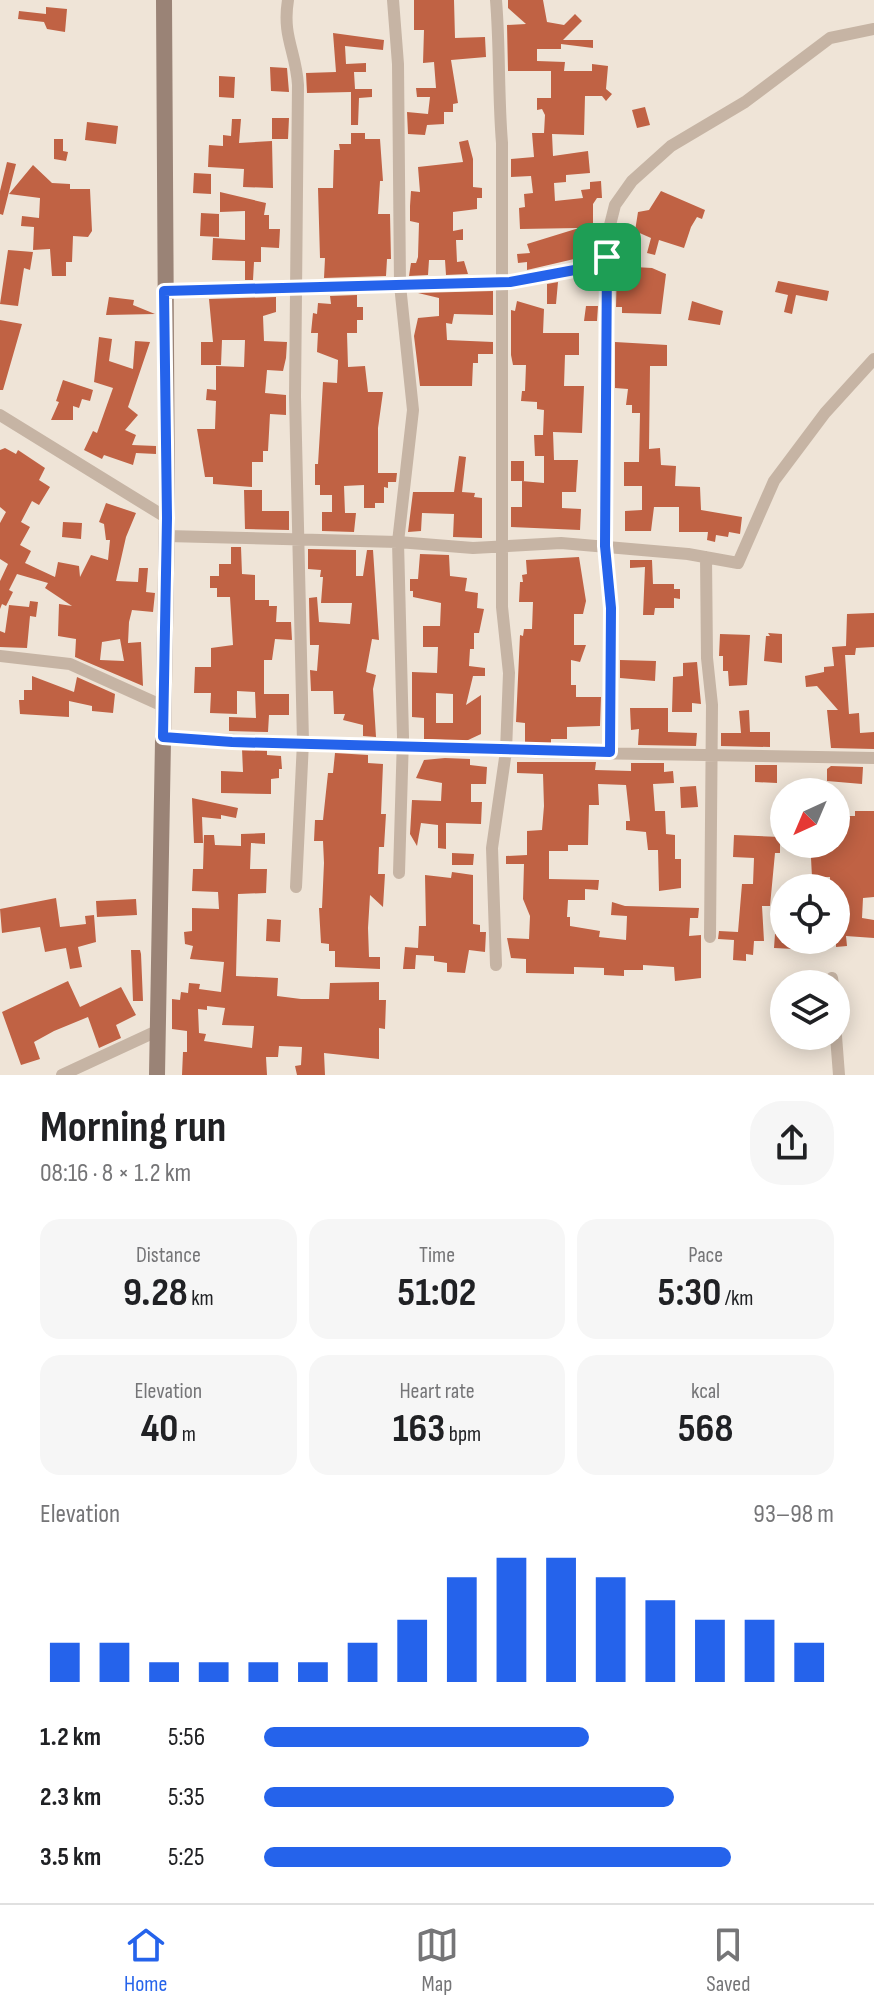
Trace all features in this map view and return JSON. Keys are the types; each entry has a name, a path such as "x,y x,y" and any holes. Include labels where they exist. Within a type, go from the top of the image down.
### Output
{"street":[{"path":"157,1075 167,536 164,0"},
{"path":"288,0 287,44 296,59 298,85 296,287 303,742 296,887"},
{"path":"393,0 398,64 400,285 413,410 398,542 403,747 399,873"},
{"path":"496,0 501,51 498,88 503,282 499,383 502,607 509,673 506,751 492,848 496,965"},
{"path":"610,752 611,608 605,546 607,237 615,205 632,181 671,146 718,121 830,38 874,29"},
{"path":"164,291 503,282 580,269 607,257"},
{"path":"167,536 398,542 473,548 605,546 738,563 774,481 825,413 874,359"},
{"path":"0,415 167,518"},
{"path":"706,557 711,755 710,937"},
{"path":"0,656 70,664 163,706"},
{"path":"163,737 506,751 874,758"},
{"path":"62,1075 157,1031"},
{"path":"837,1050 839,1075"}],"building":[{"path":"414,0 454,0 455,38 485,37 486,57 451,60 458,103 453,104 453,112 444,112 444,124 427,125 425,135 408,134 407,112 428,114 430,97 417,97 416,88 436,88 434,62 423,63 424,30 414,30"},
{"path":"508,0 543,0 547,22 564,25 575,14 582,21 563,40 593,40 593,48 561,44 561,49 537,49 537,61 565,62 564,71 592,71 592,64 608,66 606,89 612,94 606,101 602,96 585,96 584,135 552,134 553,156 588,151 590,173 566,175 566,182 554,183 555,201 583,198 581,190 590,189 590,182 601,181 602,198 597,198 593,204 593,237 587,239 587,256 527,270 527,262 518,263 517,254 530,253 527,244 579,228 520,229 519,208 525,207 524,194 533,193 531,176 511,177 511,159 534,157 532,133 544,133 545,115 542,109 537,110 537,98 551,98 551,71 508,71 507,25 526,24 508,8"},
{"path":"46,7 67,9 65,32 47,29 44,22 18,19 19,11 46,14"},
{"path":"333,33 384,40 383,50 345,46 346,64 366,63 366,72 354,72 355,89 372,89 372,97 359,98 358,125 351,125 351,92 307,93 306,73 336,72"},
{"path":"270,67 287,68 289,92 271,91"},
{"path":"219,76 235,77 234,98 219,97"},
{"path":"645,107 650,125 637,128 632,110"},
{"path":"272,118 289,118 288,139 272,139"},
{"path":"232,119 241,119 239,143 272,141 273,188 243,187 244,169 208,167 209,145 223,146 223,135 231,136"},
{"path":"87,122 118,126 116,144 85,140"},
{"path":"351,133 365,133 365,139 380,139 383,181 380,181 378,214 390,214 391,259 387,259 386,276 324,278 325,258 320,258 318,188 333,188 334,150 340,150 339,144 351,144"},
{"path":"54,139 63,139 63,151 68,152 66,161 54,159"},
{"path":"468,140 473,159 473,187 482,188 482,198 477,198 477,209 453,212 453,231 463,229 463,240 456,240 457,262 464,261 468,274 446,275 445,260 429,260 428,275 409,276 411,263 416,263 418,257 419,223 410,221 410,206 411,191 420,192 418,167 463,162 459,142"},
{"path":"7,162 16,164 3,215 0,214 0,191"},
{"path":"33,165 52,183 70,184 70,189 90,189 92,231 88,237 73,236 72,262 66,262 66,276 52,276 50,249 33,250 34,227 21,226 22,216 39,218 40,198 9,194"},
{"path":"194,173 211,174 211,194 193,193"},
{"path":"661,191 705,210 702,219 697,217 691,227 684,248 659,240 655,255 647,253 651,238 635,231 638,212 649,210"},
{"path":"220,192 266,203 264,215 269,215 269,229 280,229 279,248 261,247 261,262 254,262 253,280 245,280 245,261 212,260 213,238 245,240 245,211 220,212"},
{"path":"201,213 219,214 219,237 200,236"},
{"path":"8,250 33,252 30,270 24,268 18,306 0,304"},
{"path":"617,266 652,268 666,274 661,314 622,313 622,307 616,307"},
{"path":"778,281 829,291 827,301 796,295 792,314 784,312 788,295 775,292"},
{"path":"558,282 556,304 547,304 547,284"},
{"path":"493,291 493,315 454,314 452,324 446,323 447,340 493,342 493,354 478,354 478,363 473,363 472,386 420,386 414,336 418,318 439,316 439,298 418,293"},
{"path":"357,295 357,307 363,307 363,320 357,320 357,333 347,333 348,367 365,366 368,392 383,392 378,428 378,473 397,473 396,482 388,482 388,488 384,487 384,503 375,503 375,508 364,508 364,485 344,486 345,513 356,513 354,532 322,531 322,512 332,512 332,495 320,495 320,485 315,485 315,464 318,464 323,382 337,383 338,360 317,352 318,333 311,333 313,313 317,314 318,303 331,304 330,296"},
{"path":"109,297 134,300 133,305 155,314 106,315"},
{"path":"276,297 276,312 263,316 264,341 287,342 286,358 283,371 267,370 265,393 286,395 286,415 270,414 268,451 263,451 263,462 252,462 252,487 213,484 213,477 205,477 197,429 215,429 216,401 206,400 207,389 216,390 216,366 244,367 245,340 222,340 221,365 201,365 201,342 213,342 209,299"},
{"path":"517,301 544,309 543,333 579,333 579,355 565,355 564,386 584,386 582,433 553,432 554,460 578,460 576,492 562,492 562,508 581,509 580,530 511,527 511,507 522,507 522,481 544,483 544,456 535,456 534,435 543,435 544,410 537,409 537,402 521,401 522,391 525,391 526,365 513,365 511,355 511,310 515,311"},
{"path":"692,301 723,311 720,325 688,320"},
{"path":"586,306 598,306 597,321 584,321"},
{"path":"0,320 22,324 3,390 0,390"},
{"path":"99,337 112,339 109,361 133,369 135,341 150,342 128,407 138,415 125,430 136,435 132,445 156,446 156,454 136,453 133,465 104,455 102,459 84,450 93,431 97,433 113,388 94,382"},
{"path":"615,342 667,345 667,366 650,366 649,449 660,448 661,465 676,466 675,486 700,487 701,510 742,517 740,534 729,532 728,537 716,535 715,542 707,540 708,532 679,532 679,507 654,507 651,531 625,531 625,511 642,510 642,486 624,486 624,462 639,462 640,413 632,413 632,405 626,405 628,389 615,388"},
{"path":"63,380 93,390 90,401 82,399 79,408 73,406 73,420 51,420 59,402 56,401"},
{"path":"5,448 16,454 18,450 45,468 39,480 50,487 39,505 32,501 21,522 30,527 20,545 31,551 25,563 55,577 58,562 79,566 80,577 91,555 108,560 110,540 106,540 104,524 99,522 106,503 136,513 126,537 116,581 138,582 139,568 148,568 146,592 155,593 153,612 132,610 129,622 128,643 141,642 143,686 75,657 76,639 58,636 59,604 72,606 45,588 48,583 17,574 9,590 13,592 6,606 2,604 0,609 0,581 8,564 0,559 0,523 6,512 0,507 0,450","holes":["120,639 124,661 100,660 102,642"]},
{"path":"459,456 466,457 462,492 475,493 474,497 482,498 482,538 453,537 454,514 422,513 421,531 408,532 413,492 454,492"},
{"path":"511,461 524,461 524,481 511,481"},
{"path":"244,490 262,490 262,511 289,511 289,530 245,529"},
{"path":"63,522 82,523 81,539 62,537"},
{"path":"231,547 241,547 242,574 255,575 255,600 269,600 269,606 277,606 276,622 291,622 292,640 275,639 272,660 264,660 264,694 289,694 289,715 269,715 268,732 229,731 229,717 256,718 255,692 237,691 237,714 210,713 211,693 194,693 195,667 211,667 211,648 233,645 230,597 217,597 217,588 210,588 210,576 219,576 219,564 231,564"},
{"path":"308,549 356,550 356,576 363,576 367,550 373,550 379,640 372,639 366,672 376,675 373,689 376,737 363,736 363,725 343,720 345,714 334,714 333,691 311,691 310,670 317,671 319,645 310,645 309,598 317,597 319,622 350,624 352,603 321,603 323,577 320,577 321,570 308,569"},
{"path":"420,554 449,555 450,576 467,578 465,591 478,593 477,608 484,609 479,633 474,633 469,666 485,668 485,676 473,676 466,705 481,695 481,734 466,741 424,739 424,718 412,717 412,672 437,673 438,647 423,647 423,626 440,626 441,603 413,597 410,579 418,579","holes":["436,693 453,694 453,723 436,723"]},
{"path":"579,557 586,601 583,614 574,614 574,645 586,645 580,662 571,660 571,685 576,685 576,697 601,697 600,726 567,727 567,739 551,739 551,743 525,743 525,723 516,722 520,635 523,636 524,629 532,629 533,602 519,602 522,575 527,574 526,560"},
{"path":"630,560 652,560 653,584 674,584 674,589 680,589 680,599 674,598 674,608 655,608 654,615 643,615 645,567 630,568"},
{"path":"30,601 38,602 36,617 30,616 27,648 0,647 0,631 5,633 9,605 29,607"},
{"path":"874,613 874,647 856,648 855,655 845,655 849,714 859,713 860,733 874,732 874,749 831,748 827,710 838,710 817,686 806,687 805,676 824,672 824,667 834,666 832,647 846,646 847,614"},
{"path":"768,633 782,634 782,663 764,661 766,636 770,636"},
{"path":"720,634 750,635 747,685 729,686 728,671 723,671 723,656 719,656"},
{"path":"620,660 656,661 655,681 620,678"},
{"path":"697,662 701,704 692,703 692,712 672,712 673,677 683,676 683,663"},
{"path":"32,676 74,692 77,677 115,694 113,713 92,711 92,706 69,701 69,717 20,714 19,700 24,700 24,690 32,690"},
{"path":"630,708 668,708 668,732 697,733 696,746 638,745 639,729 631,730"},
{"path":"749,710 750,732 770,732 770,747 721,746 721,733 741,733 739,711"},
{"path":"242,749 267,750 267,755 281,756 282,769 279,769 279,778 271,779 271,794 221,793 221,771 243,772"},
{"path":"335,753 368,755 368,763 383,764 381,814 386,814 384,847 379,847 378,874 385,874 383,907 370,895 368,928 369,957 380,957 380,969 335,967 335,951 329,951 329,944 321,943 319,908 322,908 323,841 314,841 315,820 323,820 328,773 333,773"},
{"path":"470,759 470,765 487,767 486,784 471,784 471,802 482,802 481,824 446,823 446,849 438,848 438,825 421,823 417,846 410,834 412,800 441,801 442,783 416,778 424,760"},
{"path":"517,762 596,762 595,770 631,771 631,763 664,763 664,772 673,771 674,783 653,784 655,811 665,811 666,834 675,835 675,859 681,859 681,888 659,891 658,850 648,850 646,832 626,830 626,821 630,821 626,785 598,784 599,805 589,805 588,845 568,845 568,851 549,851 549,879 599,880 598,890 585,889 585,900 568,900 567,917 570,917 570,926 600,931 599,937 626,940 627,916 611,915 612,902 625,906 699,908 698,918 690,918 689,936 701,935 701,978 675,981 674,967 643,965 643,970 624,970 624,976 604,975 604,968 574,967 574,974 526,973 526,959 511,958 507,938 529,939 530,916 523,899 524,864 506,864 506,856 527,855 527,831 542,830 544,806 543,774 517,773"},
{"path":"755,765 777,765 777,778 770,778 770,783 755,782"},
{"path":"831,766 863,767 862,784 850,783 850,778 827,778 827,769"},
{"path":"696,786 698,807 681,808 680,787"},
{"path":"192,798 238,808 236,818 221,815 221,819 202,817 203,843 194,843"},
{"path":"855,811 874,811 874,897 863,898 862,918 874,920 874,938 850,936 850,874 812,874 811,858 850,858 850,816 855,816"},
{"path":"265,833 265,844 251,843 250,869 267,869 266,893 238,894 236,976 278,978 277,996 301,999 329,999 330,983 379,982 379,1000 386,1000 385,1029 379,1028 379,1059 324,1053 325,1075 297,1075 295,1066 301,1065 302,1047 279,1046 278,1057 266,1057 267,1075 182,1075 187,1031 172,1029 172,999 180,1000 181,992 188,993 189,983 200,984 199,989 221,992 224,962 190,959 193,946 185,944 184,932 192,931 192,908 219,909 218,892 192,891 193,869 203,869 204,835 214,835 215,845 241,846 241,834","holes":["207,1006 225,1008 222,1025 254,1026 252,1048 204,1041 206,1034 199,1033 198,1009 207,1010"]},
{"path":"734,835 770,837 770,858 775,858 773,874 770,874 770,906 762,906 764,941 754,941 753,955 746,954 746,961 733,960 734,940 718,939 719,931 738,932 742,884 753,884 754,858 733,857"},
{"path":"452,853 474,854 473,865 452,865"},
{"path":"452,872 473,875 473,924 480,925 480,932 486,932 485,952 469,950 465,973 447,972 447,963 434,961 434,956 416,955 415,969 403,969 405,947 418,948 419,926 426,926 425,875 451,878"},
{"path":"56,898 60,927 86,924 85,916 94,915 96,942 78,947 82,967 70,969 66,948 45,952 40,927 2,933 0,909"},
{"path":"136,899 137,915 97,917 96,901"},
{"path":"267,919 281,920 280,942 266,941"},
{"path":"131,950 140,950 141,954 143,1001 133,1001"},
{"path":"68,981 80,1007 121,987 136,1015 116,1025 121,1038 99,1048 88,1017 54,1031 34,1042 40,1059 21,1065 2,1012"}],"route":[{"path":"607,257 605,546 611,608 610,752 525,752 163,737 167,518 164,291 510,282 580,269 607,257"}]}
